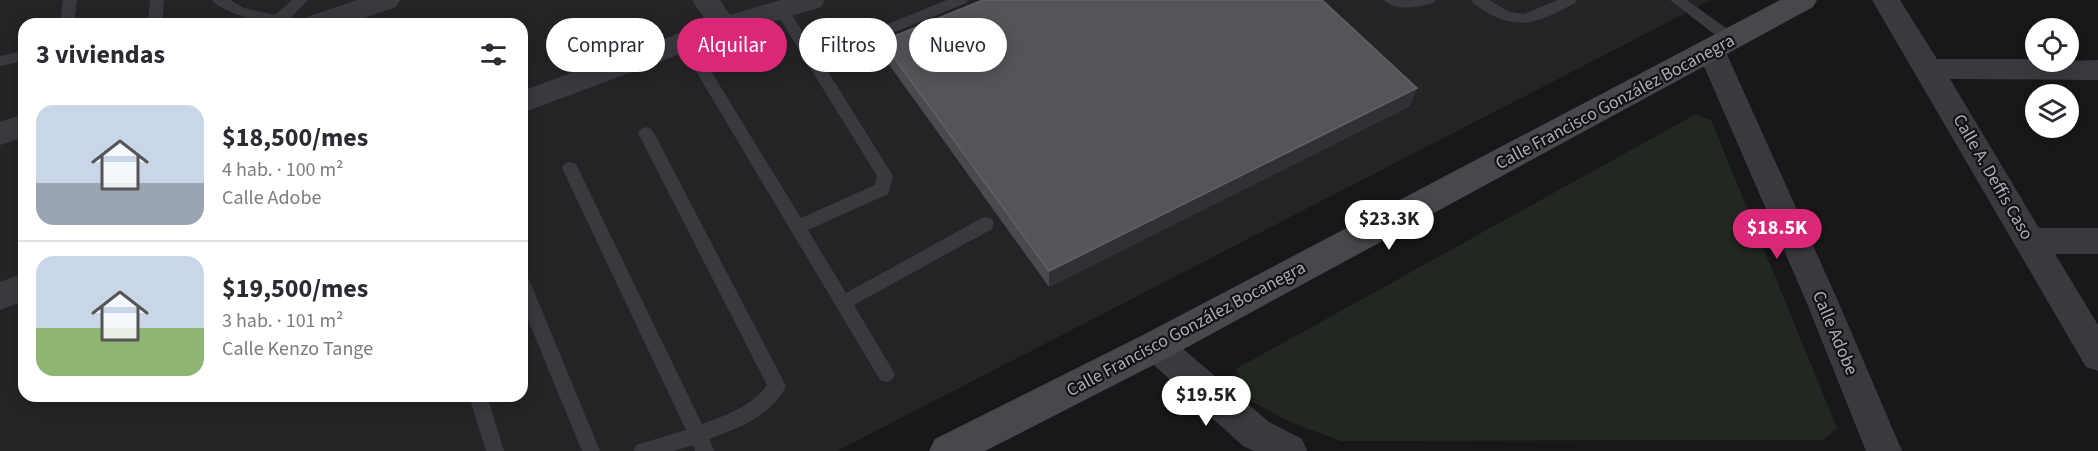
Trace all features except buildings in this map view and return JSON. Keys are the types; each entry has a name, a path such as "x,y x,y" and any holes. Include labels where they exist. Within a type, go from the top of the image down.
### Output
{"street":[{"path":"334,18 386,0"},
{"path":"706,0 718,18"},
{"path":"755,18 811,0"},
{"name":"Calle Francisco González Bocanegra","path":"948,451 1156,346 1803,0"},
{"name":"Calle A. Deffis Caso","path":"1886,0 2098,356"},
{"path":"528,100 677,44"},
{"name":"Calle Adobe","path":"1721,45 1884,451"},
{"path":"1929,69 2098,70"},
{"path":"0,134 18,127"},
{"path":"2031,241 2098,241"},
{"path":"0,296 18,289"},
{"path":"1156,346 1256,434 1288,451"}],"lane":[{"path":"68,18 70,0"},
{"path":"156,18 157,0"},
{"path":"219,0 240,12 267,18"},
{"path":"288,18 301,0"},
{"path":"897,26 961,0"},
{"path":"1391,0 1413,3 1429,0"},
{"path":"1478,0 1499,14 1521,21 1529,21 1570,0"},
{"path":"1677,0 1721,45"},
{"path":"782,10 799,37"},
{"path":"0,61 18,57"},
{"path":"704,72 886,374"},
{"path":"797,227 882,189 885,180 883,171 821,72"},
{"path":"646,133 777,386 769,401 701,444 649,450"},
{"path":"570,168 701,444"},
{"path":"843,303 986,224"},
{"path":"528,299 591,451"},
{"path":"480,402 495,451"}],"shaded area":[{"path":"0,0 1711,0 837,451 0,451"},
{"path":"1696,114 1711,120 1837,428 1823,440 1341,441 1292,423 1249,400 1236,369"}]}
